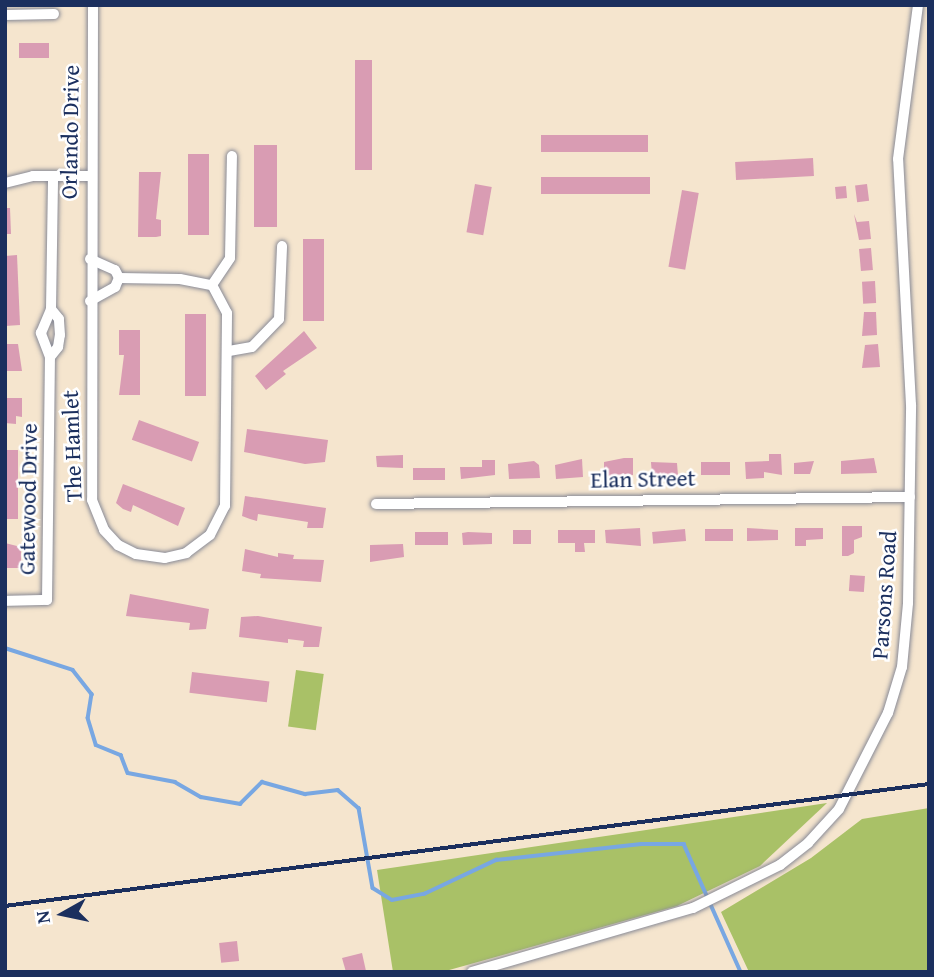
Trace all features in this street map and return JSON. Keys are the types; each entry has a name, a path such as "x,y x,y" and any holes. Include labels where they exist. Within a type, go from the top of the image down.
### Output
{"street":[{"name":"Orlando Drive","path":"90,259 93,5"},
{"name":"Parsons Road","path":"472,972 702,905 780,865 808,843 839,809 866,759 895,694 904,651 912,405 898,159 918,5"},
{"path":"5,15 54,15"},
{"path":"119,278 180,279 212,285 230,258 232,156"},
{"path":"5,183 53,176 90,176"},
{"name":"Gatewood Drive","path":"5,601 47,600 50,357 41,333 51,309 53,176"},
{"path":"229,351 252,346 279,319 282,246"},
{"path":"90,259 115,270 119,278"},
{"name":"The Hamlet","path":"90,259 92,500 104,530 118,545 136,554 165,558 186,552 210,535 221,517 227,494 229,351 227,313 212,285"},
{"path":"90,301 115,287 119,278"},
{"name":"Gatewood Drive","path":"50,357 60,335 59,320 51,309"},
{"name":"Elan Street","path":"376,504 911,497"}],"green space":[{"path":"296,670 324,674 316,730 288,726"},
{"path":"827,803 760,866 677,906 442,972 393,972 377,870"},
{"path":"929,808 929,972 749,972 721,912 811,858 862,819"}],"building":[{"path":"19,43 49,43 49,58 19,58"},
{"path":"355,60 372,60 372,170 355,170"},
{"path":"541,135 648,135 648,152 541,152"},
{"path":"254,145 277,145 277,227 254,227"},
{"path":"188,154 209,154 209,235 188,235"},
{"path":"813,158 814,176 736,180 735,162"},
{"path":"139,172 161,172 156,219 161,220 161,236 138,237"},
{"path":"541,177 650,177 650,194 541,194"},
{"path":"475,184 492,187 483,235 466,232"},
{"path":"867,184 869,201 857,202 855,185"},
{"path":"846,186 847,198 836,199 835,187"},
{"path":"682,190 699,193 685,270 668,267"},
{"path":"5,208 10,208 11,234 5,234"},
{"path":"854,214 857,222 869,221 871,239 859,240"},
{"path":"303,239 324,239 324,321 303,321"},
{"path":"871,248 873,270 861,271 859,249"},
{"path":"17,255 20,325 5,326 5,256"},
{"path":"875,281 876,303 863,304 862,282"},
{"path":"864,312 876,312 877,335 862,336"},
{"path":"185,314 206,314 206,396 185,396"},
{"path":"119,330 140,330 140,395 119,395 124,355 119,355"},
{"path":"304,331 317,348 283,371 286,374 266,390 255,376"},
{"path":"5,344 18,344 22,371 5,371"},
{"path":"878,344 880,367 862,368 865,345"},
{"path":"5,398 22,398 22,417 16,416 16,424 5,423"},
{"path":"139,420 199,442 192,462 132,440"},
{"path":"247,429 328,440 325,462 305,464 244,452"},
{"path":"5,450 18,450 18,519 5,519"},
{"path":"769,454 781,454 782,475 764,472 764,478 746,479 745,462 769,461"},
{"path":"403,455 403,468 377,467 376,456"},
{"path":"633,458 633,475 604,477 604,462"},
{"path":"874,458 877,473 841,474 841,461"},
{"path":"582,459 583,477 556,479 555,465"},
{"path":"482,460 495,460 495,475 461,479 460,467 482,467"},
{"path":"534,461 539,465 540,478 509,479 508,464"},
{"path":"814,461 810,474 794,474 794,463"},
{"path":"651,462 677,463 678,476 652,476"},
{"path":"701,462 730,462 730,475 701,475"},
{"path":"413,468 445,468 445,480 413,480"},
{"path":"123,484 185,508 178,526 133,505 131,512 123,509 116,503"},
{"path":"245,496 326,508 323,528 307,528 308,522 258,514 257,521 242,516"},
{"path":"842,526 862,526 862,537 854,540 854,553 848,556 842,556"},
{"path":"640,528 641,546 606,543 605,530"},
{"path":"747,528 778,530 778,540 747,541"},
{"path":"795,528 823,528 823,539 806,540 806,546 795,546"},
{"path":"685,529 686,541 653,544 652,532"},
{"path":"705,529 733,529 733,541 705,541"},
{"path":"513,530 531,530 531,544 513,544"},
{"path":"558,530 595,530 595,543 584,543 585,552 575,552 575,543 558,543"},
{"path":"415,532 448,532 448,545 415,545"},
{"path":"462,533 492,533 492,544 463,545"},
{"path":"5,543 21,547 21,568 5,568"},
{"path":"403,544 404,557 370,562 370,545"},
{"path":"245,549 278,557 278,553 294,555 293,559 324,560 321,582 260,578 261,574 242,571"},
{"path":"850,575 865,576 864,592 849,591"},
{"path":"130,594 209,609 206,629 189,630 190,623 126,616"},
{"path":"258,616 322,627 319,647 303,647 304,641 288,639 288,643 239,637 241,617"},
{"path":"192,672 269,682 267,702 189,693"},
{"path":"237,941 239,961 221,963 219,943"},
{"path":"362,953 366,971 346,972 342,958"}],"waterway":[{"path":"5,648 73,670 92,694 88,718 96,745 121,755 128,773 175,782 201,797 240,804 262,782 305,794 338,790 359,808 373,888 392,900 424,894 496,860 641,844 684,844 741,972"}],"railway":[{"path":"5,906 929,784"}]}
